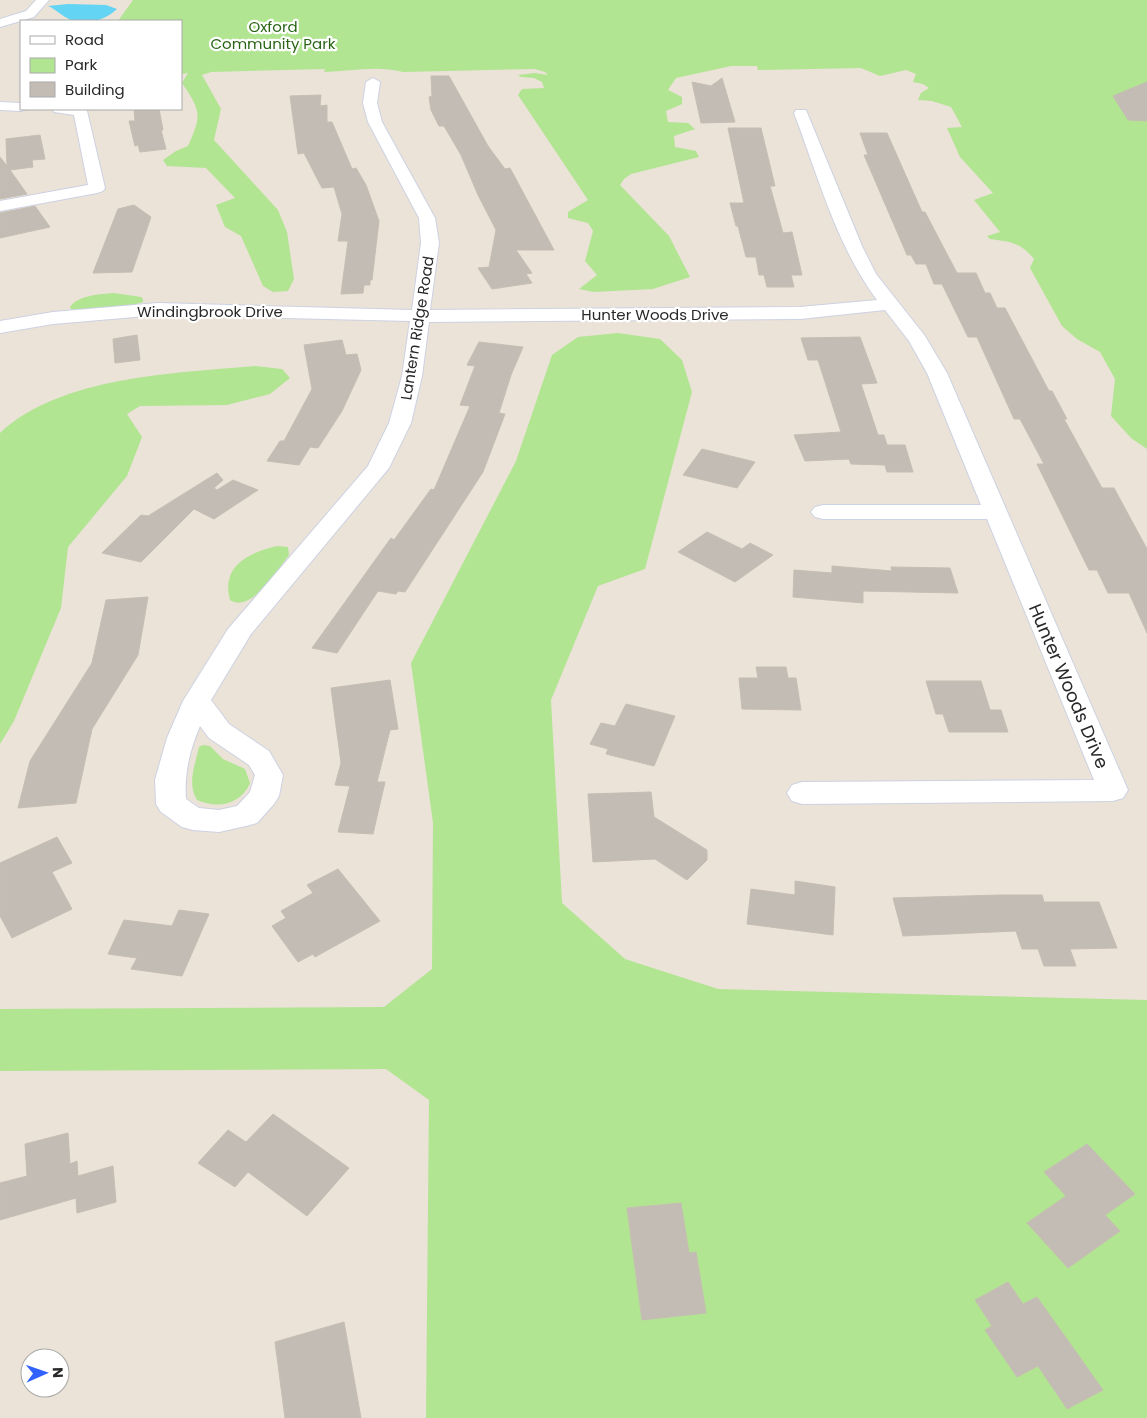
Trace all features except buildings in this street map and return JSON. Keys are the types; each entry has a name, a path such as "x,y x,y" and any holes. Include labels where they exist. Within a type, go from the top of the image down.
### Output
{"street":[{"path":"0,23 30,14 43,0"},
{"name":"Lantern Ridge Road","path":"198,701 219,731 259,758 269,775 264,796 246,815 219,821 193,819 171,804 170,780 180,738 198,701 241,629 378,468 400,423 412,376 430,243 427,218 375,122 370,103 372,82"},
{"path":"0,106 20,106"},
{"path":"0,206 97,188 80,111 70,110"},
{"name":"Hunter Woods Drive","path":"801,113 853,246 868,275 918,340 937,373 1113,790 802,793"},
{"name":"Hunter Woods Drive","path":"421,316 800,313 889,304"},
{"name":"Windingbrook Drive","path":"0,327 53,318 158,309 211,308 421,316"},
{"path":"823,512 996,512"}],"green space":[{"name":"Oxford Community Park","path":"133,0 1147,0 1147,449 1131,438 1111,416 1115,379 1100,352 1077,339 1062,326 1030,268 1034,259 1019,246 1009,242 990,239 987,236 1000,232 974,200 993,193 960,157 947,128 962,127 951,107 932,101 918,100 921,93 929,88 923,84 913,82 916,74 906,70 880,76 861,68 758,70 757,66 731,66 676,78 668,90 682,97 682,104 666,111 668,122 688,123 695,129 674,136 675,147 696,151 699,157 631,174 620,185 669,236 690,277 653,289 594,292 579,289 597,275 585,261 593,231 588,223 568,218 568,212 588,200 518,95 522,89 544,88 542,82 534,78 518,75 535,73 548,75 545,72 535,69 403,72 374,69 324,72 325,69 211,72 202,75 221,109 214,140 278,210 287,232 294,279 288,291 273,292 263,286 241,236 225,227 216,205 235,198 206,168 167,166 163,160 176,151 188,146 197,120 196,107 182,83 188,73 182,74 182,20 119,20"},
{"path":"114,293 141,297 143,302 133,305 78,310 71,309 70,307 78,300 84,298"},
{"path":"618,333 660,339 682,360 692,392 645,569 598,586 551,700 562,903 625,959 718,989 1147,1000 1147,1418 426,1418 429,1100 386,1069 0,1071 0,1009 384,1007 432,969 433,823 411,663 516,461 552,355 578,337"},
{"path":"255,366 282,369 290,378 270,394 227,405 140,406 127,414 142,437 127,476 68,547 61,608 14,721 0,744 0,433 25,414 54,399 87,389 156,375"},
{"path":"277,546 288,547 289,555 271,580 255,596 246,601 238,603 230,600 229,578 239,563 247,557"},
{"path":"203,745 210,746 223,759 245,769 250,783 241,796 235,800 228,803 212,804 197,800 192,781 199,747"}],"water":[{"path":"68,4 106,5 117,9 98,20 72,20 48,6"}]}
